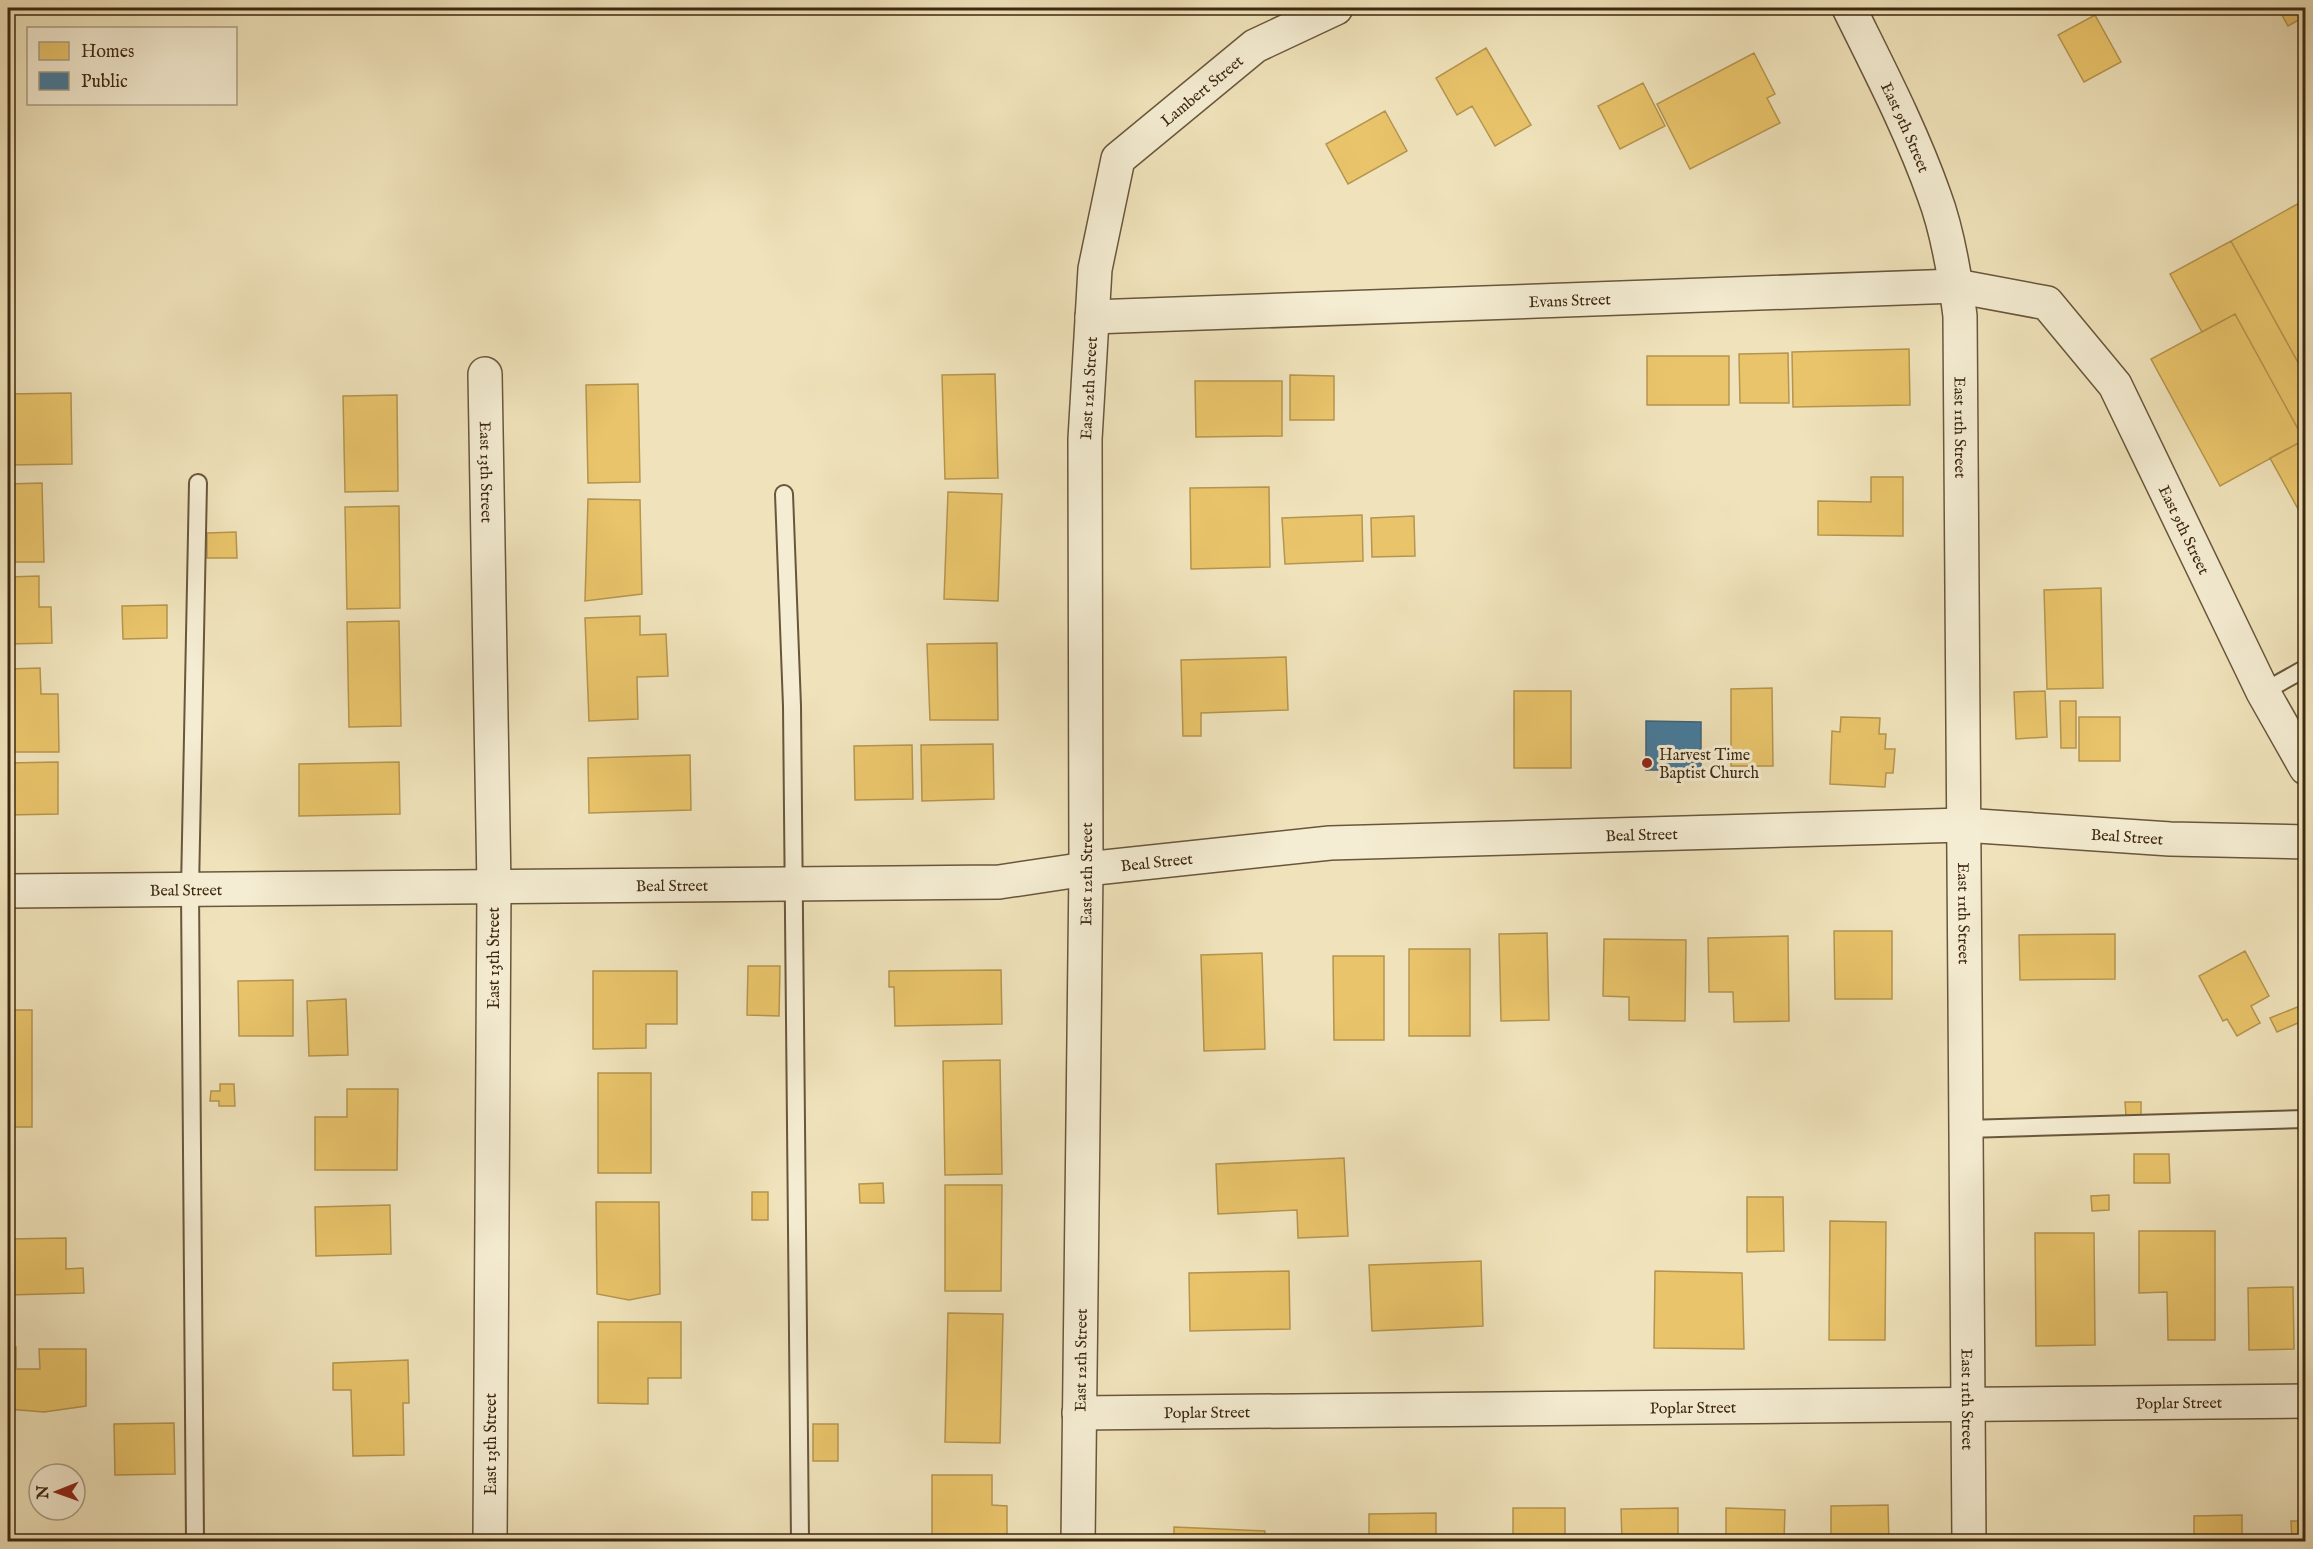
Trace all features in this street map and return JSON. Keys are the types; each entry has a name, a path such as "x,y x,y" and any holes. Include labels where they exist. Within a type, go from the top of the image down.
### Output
{"street":[{"name":"Lambert Street","path":"1108,208 1118,159 1255,46 1336,8"},
{"name":"East 9th Street","path":"1849,8 1898,106 1935,197 1956,286"},
{"name":"East 12th Street","path":"1078,1542 1086,869 1085,439 1095,269 1108,208"},
{"name":"Evans Street","path":"1092,317 1956,286 2047,303"},
{"name":"East 11th Street","path":"1956,286 1960,316 1969,1542"},
{"name":"East 9th Street","path":"2047,303 2115,385 2264,692 2306,768"},
{"name":"East 13th Street","path":"485,374 494,886 490,1542"},
{"name":"Beal Street","path":"8,891 999,882 1086,869 1330,843 1964,825 2170,839 2306,842"},
{"name":"Poplar Street","path":"1079,1413 2306,1401"}],"lane":[{"path":"195,1542 190,889 198,483"},
{"path":"784,494 792,706 800,1542"},
{"path":"2264,692 2306,668"},
{"path":"1966,1129 2306,1119"}],"building: Homes":[{"path":"2278,8 2306,8 2306,16 2288,26"},
{"path":"2095,15 2121,62 2084,82 2058,35"},
{"path":"1486,48 1531,125 1495,146 1472,106 1457,115 1436,78"},
{"path":"1754,53 1775,94 1767,98 1780,123 1690,169 1657,104"},
{"path":"1643,83 1665,126 1620,149 1598,106"},
{"path":"1385,111 1407,151 1348,184 1326,144"},
{"path":"2301,202 2306,211 2306,377 2231,241"},
{"path":"2231,241 2306,377 2306,517 2303,518 2270,458 2304,440 2235,314 2202,332 2170,274"},
{"path":"2235,314 2304,440 2220,486 2151,359"},
{"path":"1909,349 1910,405 1793,407 1792,352"},
{"path":"1788,353 1789,403 1740,403 1739,354"},
{"path":"1647,356 1729,356 1729,405 1647,405"},
{"path":"995,374 998,478 945,479 942,375"},
{"path":"1290,375 1334,376 1334,420 1290,420"},
{"path":"1195,381 1282,381 1282,436 1196,437"},
{"path":"638,384 640,482 588,483 586,385"},
{"path":"71,393 72,464 8,465 8,394"},
{"path":"397,395 398,491 345,492 343,396"},
{"path":"1871,477 1903,477 1903,536 1818,535 1818,501 1871,502"},
{"path":"42,483 44,562 8,562 8,484"},
{"path":"1269,487 1270,567 1191,569 1190,488"},
{"path":"948,492 1002,494 998,601 944,599"},
{"path":"588,499 640,500 642,594 585,601"},
{"path":"399,506 400,608 347,609 345,507"},
{"path":"1362,515 1363,561 1285,564 1282,518"},
{"path":"1414,516 1415,556 1372,557 1371,518"},
{"path":"236,532 237,558 207,558 207,533"},
{"path":"39,576 39,607 51,607 52,643 8,644 8,577"},
{"path":"2101,588 2103,688 2047,689 2044,590"},
{"path":"167,605 167,638 123,639 122,606"},
{"path":"640,616 640,635 666,634 668,676 637,677 638,719 589,721 585,618"},
{"path":"399,621 401,726 349,727 347,622"},
{"path":"997,643 998,720 930,720 927,644"},
{"path":"1286,657 1288,710 1201,713 1201,736 1183,736 1181,660"},
{"path":"40,668 41,694 58,694 59,752 8,752 8,669"},
{"path":"1772,688 1773,766 1731,766 1731,689"},
{"path":"1514,691 1571,691 1571,768 1514,768"},
{"path":"2045,691 2047,737 2016,739 2014,692"},
{"path":"2060,701 2076,701 2076,748 2061,748"},
{"path":"1841,717 1880,718 1879,734 1886,734 1885,749 1895,749 1893,773 1886,773 1885,787 1830,784 1832,731 1840,732"},
{"path":"2079,717 2120,717 2120,761 2079,761"},
{"path":"993,744 994,799 922,801 921,745"},
{"path":"912,745 913,799 855,800 854,746"},
{"path":"690,755 691,810 589,813 588,758"},
{"path":"58,762 58,814 8,815 8,763"},
{"path":"399,762 400,814 299,816 299,764"},
{"path":"1834,931 1892,931 1892,999 1835,999"},
{"path":"1547,933 1549,1020 1501,1021 1499,934"},
{"path":"2115,934 2115,979 2020,980 2019,935"},
{"path":"1788,936 1789,1021 1734,1022 1733,992 1709,992 1708,938"},
{"path":"1604,939 1686,940 1685,1021 1629,1020 1629,997 1603,996"},
{"path":"1409,949 1470,949 1470,1036 1409,1036"},
{"path":"2245,951 2269,996 2251,1006 2260,1023 2237,1036 2227,1019 2223,1021 2199,976"},
{"path":"1262,953 1265,1049 1204,1051 1201,955"},
{"path":"1333,956 1384,956 1384,1040 1334,1040"},
{"path":"748,966 780,966 779,1016 747,1015"},
{"path":"1001,970 1002,1024 895,1026 894,987 889,987 889,971"},
{"path":"593,971 677,971 677,1024 646,1024 646,1048 593,1049"},
{"path":"293,980 293,1036 239,1036 238,981"},
{"path":"346,999 348,1055 309,1056 307,1001"},
{"path":"2300,1006 2305,1020 2277,1032 2270,1018"},
{"path":"8,1010 32,1010 32,1127 8,1127"},
{"path":"1000,1060 1002,1174 945,1175 943,1061"},
{"path":"598,1073 651,1073 651,1173 598,1173"},
{"path":"220,1084 234,1084 235,1106 219,1106 219,1101 210,1101 211,1091 220,1091"},
{"path":"347,1089 398,1089 397,1170 315,1170 315,1117 347,1117"},
{"path":"2125,1102 2141,1102 2141,1115 2126,1116"},
{"path":"2134,1154 2169,1154 2170,1183 2134,1183"},
{"path":"1344,1158 1348,1236 1298,1238 1297,1210 1218,1214 1216,1164"},
{"path":"883,1183 884,1203 860,1203 859,1184"},
{"path":"945,1185 1002,1185 1001,1291 945,1291"},
{"path":"752,1192 768,1192 768,1220 752,1220"},
{"path":"2109,1195 2109,1210 2092,1211 2091,1196"},
{"path":"1747,1197 1783,1197 1784,1251 1747,1252"},
{"path":"596,1202 659,1202 660,1294 629,1300 597,1294"},
{"path":"390,1205 391,1254 316,1256 315,1207"},
{"path":"1830,1221 1886,1222 1885,1340 1829,1340"},
{"path":"2139,1231 2215,1231 2215,1340 2168,1340 2167,1292 2139,1293"},
{"path":"2035,1233 2094,1233 2095,1345 2036,1346"},
{"path":"66,1238 66,1269 83,1268 84,1293 8,1295 8,1239"},
{"path":"1481,1261 1483,1326 1372,1331 1369,1265"},
{"path":"1289,1271 1290,1329 1190,1331 1189,1273"},
{"path":"1655,1271 1742,1273 1744,1349 1654,1348"},
{"path":"2293,1287 2294,1349 2249,1350 2248,1288"},
{"path":"948,1313 1003,1314 1000,1443 945,1442"},
{"path":"598,1322 681,1322 681,1378 648,1378 648,1404 598,1403"},
{"path":"8,1347 16,1347 16,1369 40,1369 39,1349 86,1349 86,1406 44,1412 8,1409"},
{"path":"408,1360 409,1403 403,1403 404,1455 353,1456 351,1390 333,1390 333,1363"},
{"path":"174,1423 175,1474 115,1475 114,1424"},
{"path":"813,1424 838,1424 838,1461 813,1461"},
{"path":"932,1475 992,1475 992,1505 1007,1506 1007,1541 932,1542"},
{"path":"1888,1505 1889,1542 1831,1542 1831,1506"},
{"path":"1513,1508 1565,1508 1565,1542 1513,1542"},
{"path":"1678,1508 1678,1542 1622,1542 1621,1509"},
{"path":"1726,1508 1785,1510 1784,1542 1726,1542"},
{"path":"1436,1513 1436,1542 1369,1542 1369,1514"},
{"path":"2242,1515 2242,1542 2194,1542 2194,1516"},
{"path":"2291,1521 2306,1521 2306,1542 2292,1542"},
{"path":"1174,1527 1265,1531 1264,1542 1174,1542"}],"building: Public":[{"path":"1646,721 1701,722 1701,770 1646,770"}],"place":[{"name":"Harvest Time Baptist Church","path":"1647,763"}]}
